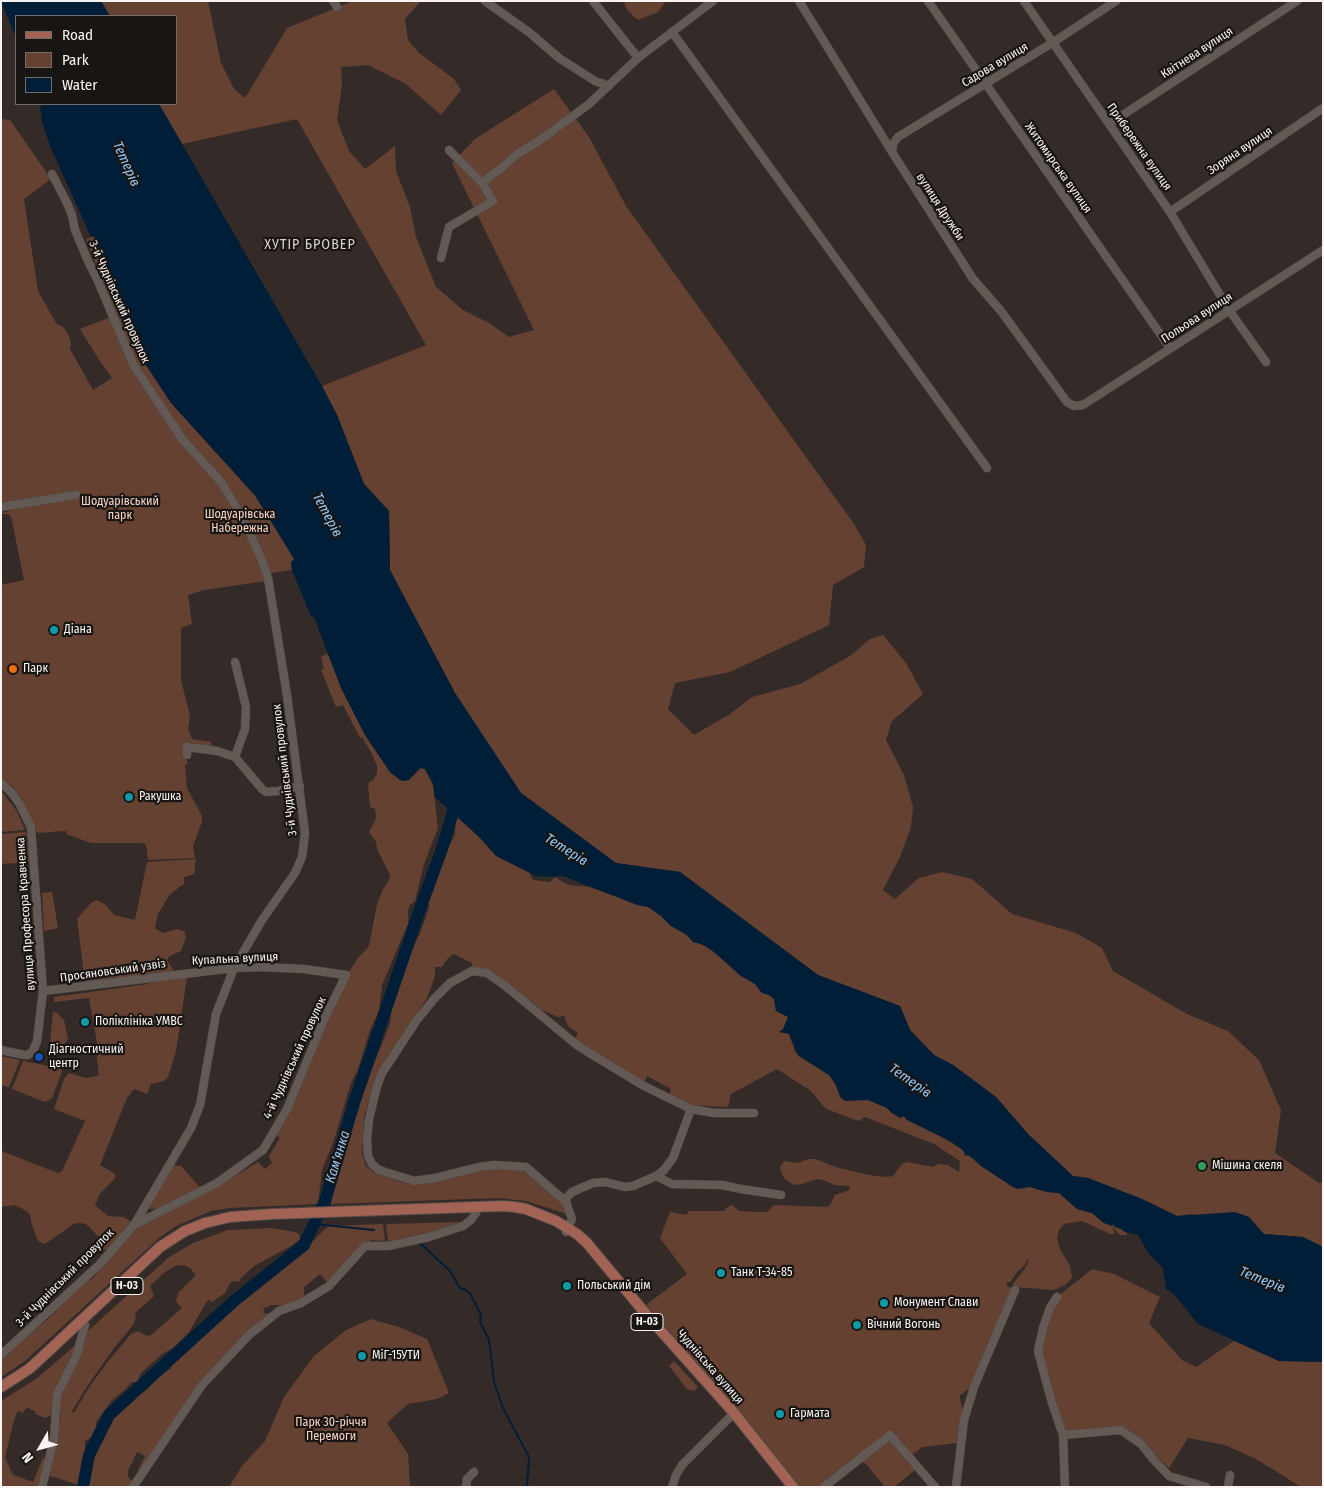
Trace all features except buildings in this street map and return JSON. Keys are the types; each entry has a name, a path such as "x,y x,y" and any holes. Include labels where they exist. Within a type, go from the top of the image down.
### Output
{"main road":[{"name":"Чуднівська вулиця","path":"357,1214 503,1206 526,1209 556,1221 567,1230"},
{"name":"Чуднівська вулиця","path":"357,1214 508,1212 536,1218 577,1234 592,1249 792,1487"},
{"name":"Н-03","path":"1,1387 29,1369 150,1256 185,1231 217,1220 238,1216 272,1217 357,1214"},
{"name":"Н-03","path":"1,1393 33,1372 164,1251 185,1237 208,1228 232,1222 272,1217"},
{"name":"Чуднівська вулиця","path":"732,1415 786,1487"}],"street":[{"path":"485,1 530,33 560,58 595,81 609,86"},
{"path":"593,1 638,58"},
{"path":"483,184 517,154 568,121 638,58 714,1"},
{"name":"вулиця Дружби","path":"799,1 973,279 1001,311 1067,402 1074,406 1083,405"},
{"name":"Житомирська вулиця","path":"928,1 1170,348"},
{"name":"Прибережна вулиця","path":"1024,1 1170,212 1229,310 1266,362"},
{"name":"Садова вулиця","path":"892,152 898,137 1052,43 1116,1"},
{"name":"Квітнева вулиця","path":"1109,124 1297,1"},
{"path":"672,32 987,468"},
{"name":"Зоряна вулиця","path":"1170,212 1323,108"},
{"path":"441,258 449,227 493,201 483,184 449,150"},
{"name":"3-й Чуднівський провулок","path":"1,1355 98,1265 134,1226 191,1128 200,1105 216,1014 234,968 262,920 295,873 301,861 305,833 300,786 270,590 261,558 243,518 221,482 183,440 134,366 75,230 69,209 52,174"},
{"name":"Польова вулиця","path":"1083,405 1323,250"},
{"path":"1,507 76,495"},
{"path":"235,757 245,728 246,707 236,662"},
{"path":"187,755 187,747 217,751 235,757 266,792 278,792 300,786"},
{"name":"вулиця Професора Кравченка","path":"1,784 12,793 19,803 31,827 44,991 33,1051 28,1055 1,1050"},
{"name":"Купальна вулиця","path":"186,973 261,967 304,969 346,975"},
{"path":"567,1230 572,1219 566,1202 526,1167 494,1165 414,1181 379,1170 372,1164 368,1156 369,1119 377,1086 386,1066 417,1020 450,983 472,971 487,973 578,1046 642,1085 692,1109 714,1113 754,1113"},
{"name":"Просяновський узвіз","path":"44,991 186,973"},
{"name":"4-й Чуднівський провулок","path":"134,1226 217,1183 263,1150 287,1109 324,1020 346,975"},
{"path":"566,1202 567,1197 572,1192 592,1183 605,1182 625,1187 633,1186 656,1176 664,1170 673,1158 692,1109"},
{"path":"656,1176 672,1184 722,1184 741,1190 781,1195"},
{"path":"133,1487 202,1385 249,1335 279,1312 302,1303 329,1286 365,1246 388,1246 429,1237 463,1226 471,1220 476,1212"},
{"path":"956,1487 963,1426 974,1387 1015,1290"},
{"path":"1057,1297 1050,1308 1038,1351 1052,1404 1063,1435 1065,1487"},
{"path":"42,1487 54,1439 57,1394 76,1357 85,1325"},
{"path":"672,1487 682,1465 732,1415"},
{"path":"1063,1435 1121,1430 1141,1444 1170,1476 1206,1487"},
{"path":"824,1487 890,1435 893,1436 935,1487"},
{"path":"466,1487 467,1479 474,1472"},
{"path":"1228,1487 1230,1475"}],"green space":[{"path":"101,1 208,1 221,63 234,89 245,98 287,28 353,1 421,1 405,19 408,40 418,52 454,79 461,90 441,115 406,84 368,65 341,67 342,85 337,120 349,151 365,169 395,146 396,171 410,207 416,237 436,287 463,310 489,323 509,337 534,330 452,163 475,139 554,89 589,137 626,206 854,524 866,545 864,567 833,585 829,625 730,672 675,683 668,709 694,735 730,714 752,697 800,684 850,656 870,639 883,635 906,663 923,694 892,721 886,740 904,775 913,807 911,827 900,857 883,890 895,899 919,878 942,872 972,879 1012,914 1076,933 1102,948 1113,971 1187,1014 1228,1031 1259,1060 1281,1110 1275,1153 1319,1183 1323,1182 1323,1247 1303,1237 1264,1234 1256,1226 1191,1214 1177,1216 1142,1199 1088,1178 1073,1176 1028,1134 996,1097 953,1065 934,1055 910,1030 900,1006 818,975 680,872 616,863 521,793 455,693 390,570 389,511 364,484 337,415 322,386 426,345 297,119 182,144 160,105 178,105 178,15 109,15"},
{"path":"623,1 666,1 658,12 638,20 628,11"},
{"name":"Шодуарівський парк","path":"1,119 10,120 51,179 24,199 38,291 56,323 63,327 68,334 71,342 70,349 93,390 112,378 80,329 116,315 86,239 94,236 140,356 171,403 255,496 295,560 291,562 292,570 271,573 266,581 204,590 188,595 192,624 181,628 181,680 190,716 188,729 192,739 211,742 212,748 187,741 194,745 185,751 188,764 185,765 187,788 202,816 202,822 193,846 195,858 148,860 146,845 143,843 91,843 66,834 67,832 65,831 38,833 22,799 14,788 1,778 1,585 24,580 11,516 1,514 10,511 9,504 1,505"},
{"path":"328,654 365,735 390,772 400,780 409,780 421,768 425,769 433,785 438,828 424,864 415,901 408,910 408,924 382,985 379,1011 370,1030 358,1069 351,1083 333,1143 322,1170 318,1204 229,1208 211,1211 176,1226 159,1238 25,1361 1,1377 1,1359 49,1318 70,1296 93,1278 144,1221 218,1186 258,1162 265,1169 272,1163 269,1156 280,1138 275,1134 345,978 358,958 369,946 377,904 390,875 377,849 376,842 369,832 376,819 376,815 375,809 370,807 368,784 377,773 377,766 343,705 336,707 321,670 324,669 321,656"},
{"path":"1,791 16,810 25,830 1,832"},
{"path":"456,811 528,871 533,880 550,882 555,877 568,885 589,887 649,907 671,926 714,952 741,976 755,984 762,993 774,999 776,1011 788,1017 782,1033 786,1032 789,1034 795,1052 829,1075 838,1091 887,1108 892,1113 903,1116 907,1120 935,1133 963,1150 981,1166 1013,1187 1030,1187 1059,1193 1077,1209 1092,1213 1104,1223 1113,1224 1127,1233 1127,1235 1120,1235 1112,1226 1115,1234 1110,1234 1082,1221 1064,1224 1059,1230 1057,1238 1060,1249 1070,1266 1071,1279 1065,1285 1054,1290 1014,1287 1013,1284 1026,1267 1029,1259 1012,1280 1007,1282 1007,1286 1014,1289 973,1386 960,1395 963,1411 957,1443 923,1447 913,1454 921,1465 894,1487 885,1487 866,1464 861,1462 830,1487 798,1487 737,1409 646,1305 687,1274 660,1238 670,1212 687,1215 688,1211 724,1211 732,1205 739,1211 755,1212 767,1212 774,1205 827,1207 835,1195 850,1190 849,1186 835,1185 818,1179 798,1185 792,1184 785,1179 781,1172 780,1167 784,1161 798,1163 808,1159 816,1159 835,1167 886,1177 893,1176 902,1164 907,1162 933,1167 938,1164 948,1165 959,1172 960,1161 934,1144 865,1117 859,1121 829,1110 824,1107 811,1091 777,1069 731,1094 728,1107 689,1105 669,1095 671,1089 647,1076 644,1083 574,1040 578,1033 568,1026 564,1016 558,1017 539,1009 532,1001 528,1001 472,968 472,963 454,954 448,958 442,967 435,967 435,976 427,998 376,1077 364,1117 362,1154 366,1166 375,1173 412,1184 499,1168 523,1171 532,1175 562,1203 567,1214 526,1201 499,1198 331,1204 332,1189 341,1168 340,1157 346,1147 344,1138 354,1120 356,1104 390,1024 392,1005 400,976 420,933 429,908 428,900 434,889 437,869 455,835"},
{"path":"26,832 29,862 1,864 1,834"},
{"path":"196,859 194,874 184,877 184,884 170,894 158,914 155,928 163,933 177,929 184,931 186,937 181,951 170,956 167,960 175,973 85,982 77,919 90,904 96,900 105,904 114,915 135,920 147,862"},
{"path":"52,892 58,928 44,931 42,893"},
{"path":"187,977 176,1051 168,1077 164,1081 151,1084 147,1094 134,1089 127,1098 100,1165 114,1173 116,1177 99,1195 95,1205 108,1216 124,1217 133,1223 107,1251 102,1248 99,1237 86,1224 75,1223 45,1244 38,1241 27,1211 15,1205 1,1207 1,1151 58,1173 62,1171 85,1121 54,1109 64,1079 69,1073 86,1078 99,1075 95,1044 97,1043 89,998 54,1002 54,997 148,984 152,978"},
{"path":"53,1012 57,1013 64,1020 68,1039 55,1050 49,1052"},
{"path":"1,1056 20,1060 9,1087 1,1085"},
{"path":"49,1058 61,1067 62,1072 52,1098 45,1102 12,1089 23,1061 48,1066"},
{"path":"171,1165 181,1166 201,1189 156,1209 150,1209 149,1206"},
{"path":"463,1222 460,1226 388,1241 386,1224"},
{"path":"383,1224 385,1241 372,1240 367,1243 328,1283 320,1274 304,1287 304,1298 286,1305 271,1305 263,1309 265,1314 273,1312 187,1404 183,1405 139,1473 138,1470 145,1456 137,1452 128,1471 128,1477 133,1482 132,1487 85,1487 95,1450 110,1417 127,1405 132,1398 148,1389 156,1379 170,1369 173,1359 211,1326 221,1320 226,1311 238,1300 238,1294 241,1291 249,1291 266,1278 274,1267 297,1254 328,1226"},
{"path":"272,1228 295,1232 299,1234 300,1239 254,1266 241,1278 240,1282 233,1281 230,1283 225,1293 212,1302 207,1301 189,1332 173,1348 162,1354 141,1373 137,1382 131,1382 126,1389 112,1400 96,1422 96,1427 91,1437 85,1441 85,1455 79,1485 47,1475 61,1416 59,1412 59,1398 85,1342 88,1331 168,1258 193,1243 228,1230","holes":["183,1265 190,1268 196,1275 178,1293 176,1301 182,1308 150,1336 138,1331 131,1334 106,1364 73,1413 72,1411 86,1388 133,1325 136,1318 135,1313 154,1296 150,1286 165,1272 175,1266"]},
{"path":"1092,1269 1114,1274 1160,1297 1149,1323 1182,1360 1196,1367 1234,1341 1279,1361 1323,1362 1323,1487 1301,1487 1256,1459 1225,1445 1188,1438 1169,1468 1153,1453 1121,1430 1063,1435 1038,1351 1057,1297"},
{"name":"Парк 30-річчя Перемоги","path":"371,1319 399,1327 427,1339 449,1393 437,1399 408,1404 387,1423 408,1454 410,1487 229,1487 242,1466 265,1441 284,1397 314,1356 346,1330"},
{"path":"78,1343 64,1372 53,1413 46,1418 35,1414 36,1412 27,1407 23,1413 18,1411 14,1420 5,1458 13,1475 33,1482 44,1455 44,1471 38,1487 1,1487 1,1401 36,1379"},
{"path":"674,1361 698,1387 694,1391 687,1389 669,1366"}],"water":[{"path":"1,1 101,1 109,15 15,15 15,36"},
{"name":"Тетерів","path":"40,105 160,105 323,388 337,415 364,484 389,511 390,570 455,693 521,793 616,863 680,872 818,975 900,1006 910,1030 934,1055 953,1065 996,1097 1028,1134 1073,1176 1088,1178 1142,1199 1177,1216 1235,1212 1249,1217 1264,1234 1303,1237 1323,1247 1323,1362 1279,1361 1198,1324 1174,1294 1166,1289 1163,1268 1149,1254 1138,1235 1125,1232 1113,1224 1112,1226 1104,1223 1092,1213 1077,1209 1059,1193 1030,1187 1017,1189 1013,1187 981,1166 970,1156 965,1155 963,1150 950,1141 907,1120 904,1116 900,1118 887,1108 868,1100 845,1101 840,1097 836,1085 829,1075 798,1055 789,1034 779,1032 783,1029 788,1017 776,1011 774,999 762,993 755,984 741,976 714,952 704,945 693,942 685,933 671,926 648,907 637,905 563,876 536,876 496,856 479,837 435,797 433,784 425,769 420,768 409,780 404,781 390,772 365,735 341,688 314,617 311,617 292,570 291,562 294,559 255,495 171,403 140,356 94,236 91,237 50,146 42,122"}],"waterway":[{"name":"Кам'янка","path":"83,1487 89,1455 109,1415 234,1301 304,1245 325,1201 354,1103 442,849 453,812 453,795"},
{"path":"314,1224 374,1230"},
{"path":"416,1242 421,1244 450,1271 460,1288 466,1290 471,1295 481,1315 480,1322 489,1340 494,1382 503,1408 529,1457 527,1487"}],"place":[{"name":"Діана","path":"54,630"},
{"name":"Парк","path":"13,669"},
{"name":"Ракушка","path":"129,797"},
{"name":"Поліклініка УМВС","path":"85,1022"},
{"name":"Діагностичний центр","path":"39,1057"},
{"name":"Мішина скеля","path":"1202,1166"},
{"name":"Танк Т-34-85","path":"721,1273"},
{"name":"Польський дім","path":"567,1286"},
{"name":"Монумент Слави","path":"884,1303"},
{"name":"Вічний Вогонь","path":"857,1325"},
{"name":"МіГ-15УТИ","path":"362,1356"},
{"name":"Гармата","path":"780,1414"}],"district":[{"name":"ХУТІР БРОВЕР","path":"310,245"}],"park label":[{"name":"Шодуарівська Набережна","path":"240,522"}]}
